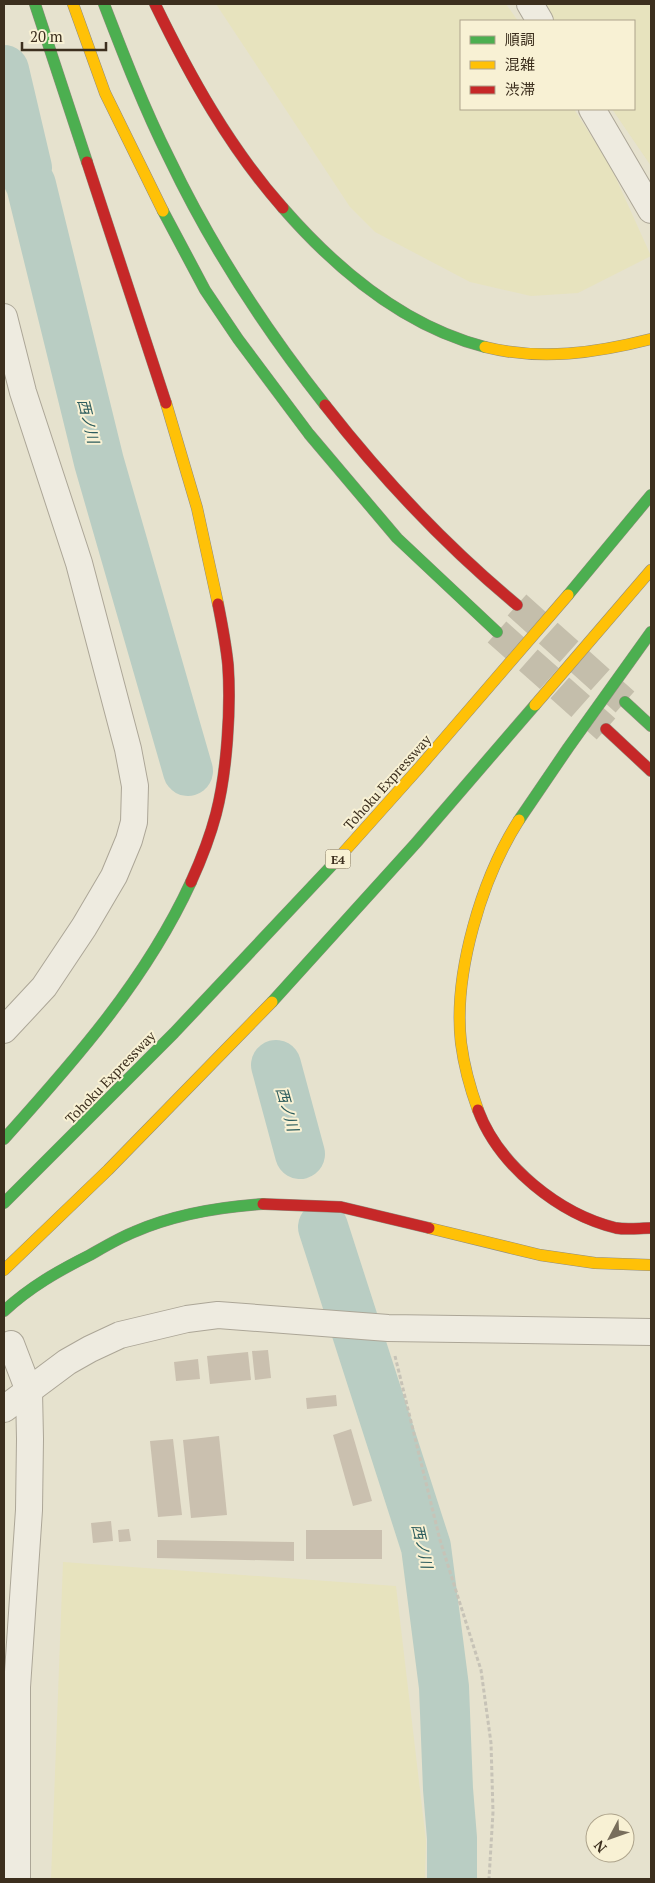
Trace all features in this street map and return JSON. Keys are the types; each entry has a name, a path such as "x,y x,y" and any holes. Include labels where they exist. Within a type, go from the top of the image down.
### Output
{"highway":[{"path":"4,1139 107,1019 165,934 189,888 216,815 224,772 228,724 228,673 209,552 161,391 35,4"},
{"path":"73,4 105,93 134,154 205,290 238,339 308,434 391,531 440,580 497,632"},
{"path":"104,4 156,134 187,196 219,254 292,364 331,413 418,513 467,562 517,606"},
{"path":"155,4 173,42 206,101 267,188 302,231 336,264 372,293 408,316 487,348 531,355 574,355 615,349 651,339"},
{"name":"Tohoku Expressway","path":"4,1203 75,1135 272,931 398,793 569,595 651,495"},
{"path":"4,1270 108,1170 294,979 416,843 651,570"},
{"path":"651,632 570,744 503,848 482,900 469,940 461,984 459,1031 466,1076 476,1110 496,1144 517,1172 546,1196 580,1214 617,1228 651,1228"},
{"path":"625,702 651,726"},
{"path":"606,729 651,771"},
{"path":"4,1311 24,1293 52,1274 134,1232 179,1216 222,1207 263,1204 341,1208 540,1255 594,1263 651,1265"}],"street":[{"path":"530,4 539,20"},
{"path":"593,110 651,210"},
{"path":"4,317 23,392 79,563 128,749 135,786 134,822 129,840 114,876 84,928 44,987 4,1030"},
{"path":"4,1409 68,1362 90,1349 120,1336 187,1319 218,1316 388,1328 651,1332"},
{"path":"11,1344 29,1391 29,1510 17,1687 17,1879"}],"path":[{"path":"388,1328 440,1540 480,1670 491,1743 493,1812 489,1879"}],"shaded area":[{"path":"216,4 506,4 517,20 460,20 460,110 575,110 610,165 651,256 578,293 531,296 470,282 375,232 350,207"},
{"path":"542,4 651,4 651,166 613,110 635,110 635,20 552,20"},
{"path":"63,1562 396,1586 426,1841 425,1879 51,1879"}],"building":[{"path":"268,1350 271,1378 255,1380 252,1351"},
{"path":"248,1352 251,1380 210,1384 207,1356"},
{"path":"198,1359 200,1379 176,1381 174,1362"},
{"path":"336,1395 337,1406 307,1409 306,1398"},
{"path":"351,1429 372,1501 353,1506 333,1435"},
{"path":"219,1436 227,1515 191,1518 183,1440"},
{"path":"173,1439 182,1515 158,1517 150,1441"},
{"path":"111,1521 113,1541 93,1543 91,1523"},
{"path":"129,1529 131,1541 119,1542 118,1530"},
{"path":"306,1530 382,1530 382,1559 306,1559"},
{"path":"157,1540 294,1542 294,1561 157,1558"}],"waterway":[{"name":"西ノ川","path":"4,70 27,168 25,173 31,185 99,462 188,771"},
{"name":"西ノ川","path":"276,1065 300,1154"},
{"name":"西ノ川","path":"323,1227 426,1547 444,1687 452,1838 452,1879"}],"tunnel":[{"path":"517,605 625,702"},
{"path":"497,632 606,729"}],"traffic: fast":[{"path":"35,4 87,162"},
{"path":"104,4 151,120 185,191 221,255 260,317 325,405"},
{"path":"283,208 326,253 374,293 426,325 455,338 485,347"},
{"path":"163,211 205,290 238,339 309,434 397,538 497,632"},
{"path":"568,595 651,495"},
{"path":"519,820 651,632"},
{"path":"625,702 651,726"},
{"path":"272,1002 416,843 535,705"},
{"path":"4,1203 174,1033 335,862"},
{"path":"4,1139 83,1049 131,986 173,918 191,882"},
{"path":"4,1311 45,1280 134,1232 165,1220 197,1212 263,1204"}],"traffic: slow":[{"path":"73,4 105,93 163,211"},
{"path":"485,347 527,354 548,354 610,348 651,339"},
{"path":"166,403 197,508 218,604"},
{"path":"535,705 651,570"},
{"path":"335,862 568,595"},
{"path":"478,1110 472,1093 461,1043 461,987 473,927 482,898 493,869 519,820"},
{"path":"4,1270 108,1170 272,1002"},
{"path":"429,1228 540,1255 595,1263 651,1265"}],"traffic: jam":[{"path":"155,4 182,58 228,136 263,185 283,208"},
{"path":"87,162 166,403"},
{"path":"325,405 392,485 440,535 517,605"},
{"path":"191,882 214,823 225,760 229,682 225,642 218,604"},
{"path":"606,729 651,771"},
{"path":"478,1110 500,1150 534,1185 553,1199 573,1212 616,1228 651,1228"},
{"path":"263,1204 341,1207 429,1228"}]}
